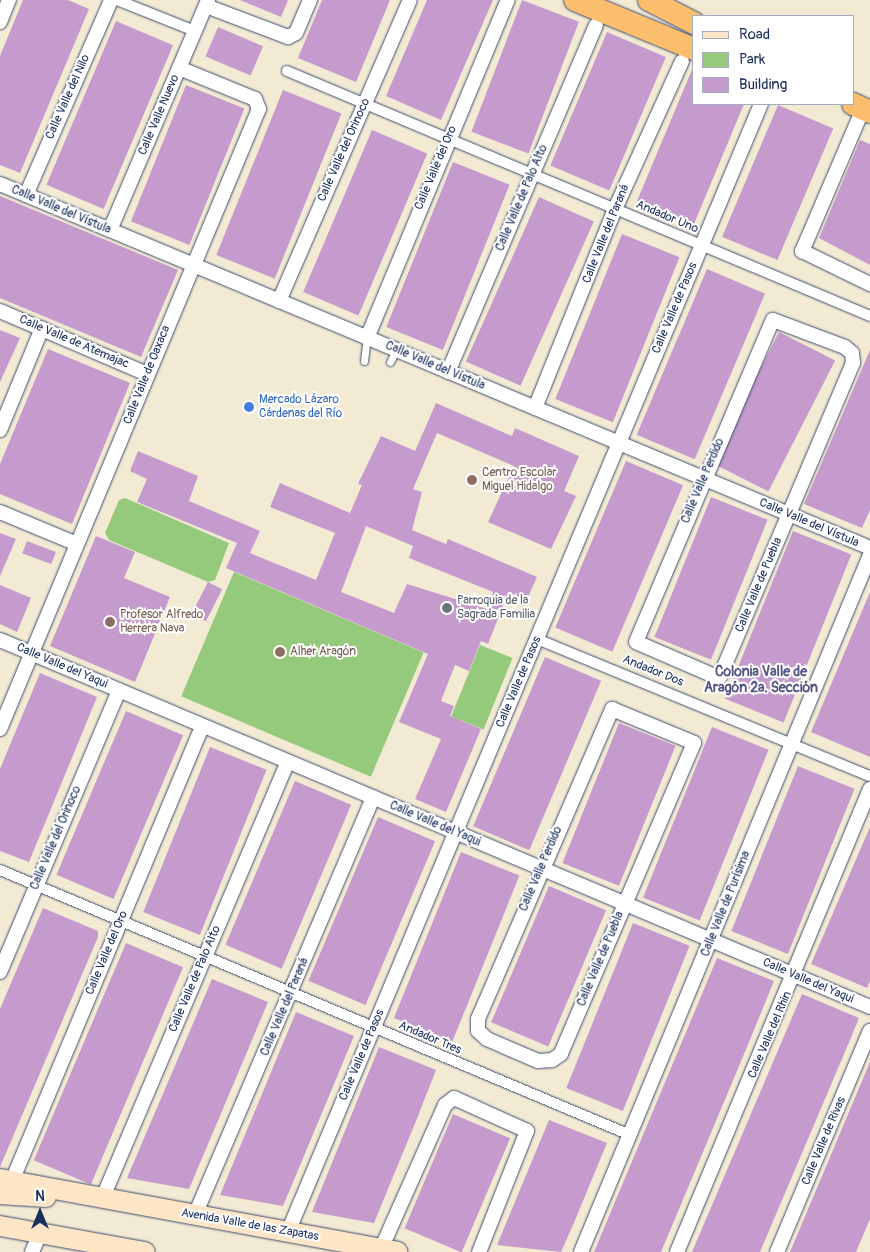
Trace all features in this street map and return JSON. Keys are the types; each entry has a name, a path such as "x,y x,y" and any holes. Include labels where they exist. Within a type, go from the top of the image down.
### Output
{"highway":[{"path":"575,0 688,55"},
{"path":"649,0 692,22"}],"main road":[{"name":"Avenida Valle de las Zapatas","path":"4,1185 103,1197 389,1250"},
{"path":"0,1216 40,1233"},
{"path":"0,1226 145,1252"}],"street":[{"path":"0,22 9,0"},
{"name":"Calle Valle del Nilo","path":"26,195 111,0"},
{"path":"117,0 195,31"},
{"path":"207,3 292,36 310,0"},
{"name":"Calle Valle del Orinoco","path":"279,301 410,0"},
{"name":"Calle Valle del Oro","path":"367,338 448,139 508,0"},
{"name":"Calle Valle Nuevo","path":"110,230 207,3"},
{"name":"Calle Valle de Palo Alto","path":"448,372 596,25"},
{"name":"Calle Valle del Paraná","path":"535,408 615,209 688,55"},
{"name":"Calle Valle de Oaxaca","path":"0,729 259,106 255,99 179,68"},
{"name":"Andador Uno","path":"287,72 870,316"},
{"name":"Calle Valle de Pasos","path":"288,1232 761,105"},
{"path":"858,107 802,248 807,256 870,284"},
{"name":"Calle Valle del Vístula","path":"0,184 367,338 393,356 448,372 870,548"},
{"name":"Calle Valle de Atemajac","path":"0,311 147,374"},
{"name":"Calle Valle Perdido","path":"719,678 636,642 773,320 852,353"},
{"path":"0,430 42,328"},
{"name":"Calle Valle de Puebla","path":"719,678 853,363 852,353"},
{"path":"0,512 77,544"},
{"name":"Calle Valle de Purísima","path":"581,1252 712,940 791,742 870,555"},
{"name":"Andador Dos","path":"536,639 870,776"},
{"name":"Calle Valle del Yaqui","path":"0,640 870,1007"},
{"name":"Calle Valle del Orinoco","path":"0,972 119,690"},
{"name":"Calle Valle Perdido","path":"552,1060 538,1061 486,1039 478,1030 478,1019 541,868 612,709"},
{"name":"Calle Valle de Puebla","path":"552,1060 561,1054 694,743 612,709"},
{"name":"Calle Valle del Oro","path":"4,1185 122,919 202,726"},
{"name":"Calle Valle de Palo Alto","path":"103,1197 288,762"},
{"name":"Calle Valle del Rhin","path":"677,1252 870,789"},
{"name":"Calle Valle del Paraná","path":"196,1215 292,993 373,798"},
{"name":"Andador Tres","path":"0,870 122,919 374,1028 630,1135"},
{"name":"Calle Valle de Rivas","path":"777,1252 870,1031"},
{"path":"389,1250 450,1098 459,1098 527,1131 479,1252"},
{"path":"32,1252 40,1233"}],"lane":[{"path":"364,361 367,338"}],"green space":[{"path":"125,498 229,543 215,580 208,582 109,540 105,533 119,500"},
{"path":"234,572 424,652 371,777 181,696"},
{"path":"480,645 512,658 484,730 451,716"}],"building":[{"path":"23,0 68,0 89,9 20,173 0,165 0,56"},
{"path":"240,0 288,0 281,17"},
{"path":"322,0 390,0 356,82 298,58"},
{"path":"427,0 493,0 441,120 386,96"},
{"path":"522,0 579,22 528,153 471,132"},
{"path":"116,21 173,45 104,209 46,185"},
{"path":"218,27 263,46 251,76 205,56"},
{"path":"607,32 666,57 609,190 550,165"},
{"path":"692,70 692,105 744,105 694,224 637,201"},
{"path":"186,85 244,109 189,245 131,221"},
{"path":"283,90 341,114 275,279 216,255"},
{"path":"778,105 833,128 777,260 722,237"},
{"path":"372,130 427,153 358,315 303,292"},
{"path":"860,140 870,144 870,265 819,238"},
{"path":"453,162 510,185 443,350 386,327"},
{"path":"0,196 178,270 141,357 0,298"},
{"path":"539,197 594,221 521,386 466,361"},
{"path":"622,234 679,257 613,422 555,399"},
{"path":"707,269 765,294 695,459 637,435"},
{"path":"0,330 20,338 0,382"},
{"path":"779,332 835,361 768,492 712,463"},
{"path":"48,349 130,383 72,524 0,494 0,464"},
{"path":"870,350 870,510 862,528 804,504"},
{"path":"436,403 512,436 515,428 579,456 564,491 576,496 551,549 488,522 514,466 437,433 413,489 422,492 412,530 446,544 448,539 537,577 524,606 506,598 488,644 481,641 469,671 455,665 441,701 454,706 450,716 481,729 446,812 415,799 441,739 399,722 428,654 226,568 237,543 137,502 147,479 130,471 138,451 198,476 189,501 260,531 250,553 316,580 335,533 270,507 280,483 350,513 362,485 358,484 381,436 415,451","holes":["366,526 413,546 409,558 493,592 487,609 407,584 394,613 341,592"]},
{"path":"626,461 683,485 612,652 555,628"},
{"path":"711,497 768,520 711,660 654,637"},
{"path":"793,531 851,555 784,722 725,699"},
{"path":"0,533 16,539 0,576"},
{"path":"96,536 135,552 124,578 170,597 135,682 50,646"},
{"path":"27,541 56,552 51,564 22,553"},
{"path":"208,582 222,589 206,621 192,614"},
{"path":"0,585 31,598 17,632 0,624"},
{"path":"870,592 870,757 811,732"},
{"path":"545,657 601,681 529,850 473,826"},
{"path":"40,673 97,697 29,862 0,851 0,769"},
{"path":"126,711 183,735 114,899 56,875"},
{"path":"619,723 676,746 619,886 562,863"},
{"path":"712,727 769,750 700,920 643,898"},
{"path":"210,747 267,770 200,935 143,912"},
{"path":"798,766 855,789 788,954 731,931"},
{"path":"295,781 351,805 282,969 225,945"},
{"path":"378,817 435,841 366,1005 308,981"},
{"path":"870,827 870,981 867,988 811,964"},
{"path":"461,852 519,876 452,1042 394,1018"},
{"path":"549,886 606,910 548,1046 491,1022"},
{"path":"43,908 98,931 98,937 0,1167 0,1009"},
{"path":"633,923 690,946 623,1111 566,1088"},
{"path":"126,943 183,967 91,1184 34,1160"},
{"path":"717,958 774,981 747,1047 661,1252 594,1252"},
{"path":"212,979 268,1002 189,1189 127,1178"},
{"path":"802,994 859,1018 760,1252 692,1252"},
{"path":"296,1012 354,1036 283,1206 220,1195"},
{"path":"379,1047 436,1070 416,1121 374,1223 312,1212"},
{"path":"870,1062 870,1219 856,1252 790,1252"},
{"path":"453,1114 510,1138 462,1252 405,1228"},
{"path":"549,1120 607,1143 573,1225 561,1252 497,1245"}],"place":[{"name":"Mercado Lázaro Cárdenas del Río","path":"249,407"},
{"name":"Centro Escolar Miguel Hidalgo","path":"472,480"},
{"name":"Parroquia de la Sagrada Familia","path":"447,608"},
{"name":"Profesor Alfredo Herrera Nava","path":"110,622"},
{"name":"Alher Aragón","path":"280,652"}],"district":[{"name":"Colonia Valle de Aragón 2a. Sección","path":"761,680"}]}
